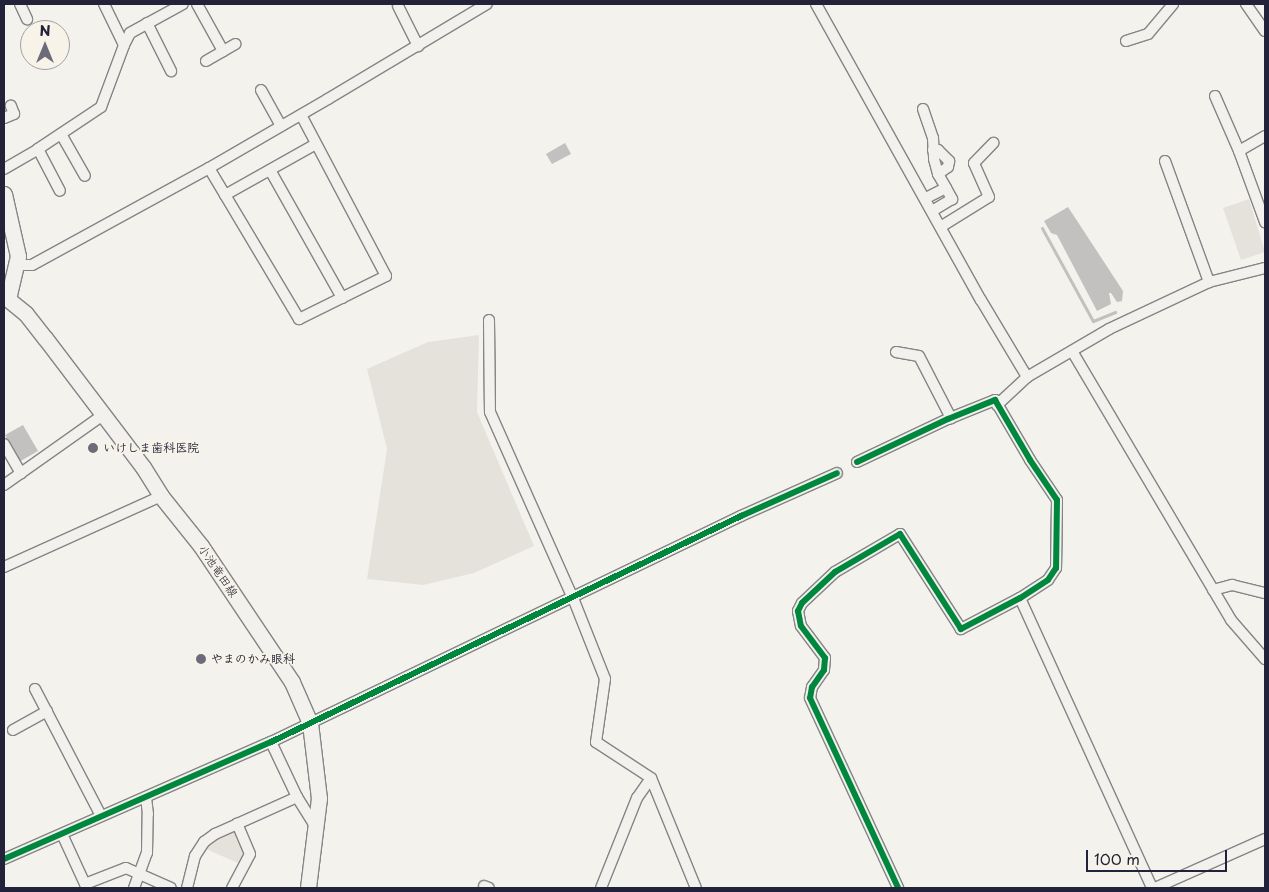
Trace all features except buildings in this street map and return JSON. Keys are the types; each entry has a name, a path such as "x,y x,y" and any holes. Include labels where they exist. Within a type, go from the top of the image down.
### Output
{"main road":[{"name":"小池竜田線","path":"4,194 18,256 6,298 26,314 103,414 161,496 201,546 287,674 310,723 319,798 317,828 308,888"}],"street":[{"path":"20,4 27,19"},
{"path":"4,169 101,107 130,33 183,4"},
{"path":"198,4 223,51"},
{"path":"16,265 32,264 209,168 487,4"},
{"path":"816,4 942,226 981,300 1027,377"},
{"path":"1126,41 1148,34 1173,4"},
{"path":"1246,4 1265,31"},
{"path":"108,5 124,45"},
{"path":"398,6 418,46"},
{"path":"147,23 171,71"},
{"path":"206,61 235,44"},
{"path":"261,90 281,126"},
{"path":"1215,96 1239,151 1265,222"},
{"path":"4,118 14,114 10,106"},
{"path":"923,109 933,138 933,150 938,174 952,199 932,211"},
{"path":"209,168 299,319 386,276 301,114"},
{"path":"61,134 84,176"},
{"path":"1239,151 1265,136"},
{"path":"942,226 988,197 974,163 993,143"},
{"path":"225,195 316,144"},
{"path":"38,149 60,191"},
{"path":"1165,161 1209,282"},
{"path":"270,170 342,298"},
{"path":"926,198 946,188"},
{"path":"997,404 1027,377 1109,329 1209,282 1265,268"},
{"path":"489,320 490,412 573,598 605,679 596,742 651,778 696,888"},
{"path":"1072,351 1212,590 1231,620 1265,659"},
{"path":"896,352 919,356 951,418"},
{"path":"857,462 951,418 995,400 1058,500 1056,568 1048,580 1020,598 961,629 900,534 835,572 802,603 798,611 801,626 825,658 824,670 812,688 810,698 898,888"},
{"path":"4,485 103,414"},
{"path":"4,444 21,473"},
{"path":"4,859 272,742 740,516 837,473"},
{"path":"4,567 161,496"},
{"path":"1212,590 1232,585 1265,593"},
{"path":"1020,598 1153,888 1265,839"},
{"path":"35,689 101,816"},
{"path":"13,730 47,711"},
{"path":"272,742 297,797 317,828"},
{"path":"601,888 637,798 651,778"},
{"path":"134,888 147,853 148,814 146,796"},
{"path":"187,888 196,856 204,842 214,834 297,797"},
{"path":"232,888 250,854 237,824"},
{"path":"62,834 85,884 126,868 171,888"}],"shaded area":[{"path":"565,143 571,154 552,164 546,154"},
{"path":"1249,199 1265,252 1241,260 1223,208"},
{"path":"1068,207 1123,291 1122,301 1117,302 1109,293 1111,304 1097,311 1057,235 1051,233 1044,221"},
{"path":"479,335 477,412 534,546 474,573 423,585 367,579 387,449 367,369 428,342"},
{"path":"23,425 38,451 19,462 5,435"},
{"path":"232,830 238,834 246,852 240,864 204,848 211,839"}],"waterway":[{"path":"1042,228 1093,321 1115,312"}],"cycle path":[{"path":"857,462 948,419 995,400 1030,460 1057,500 1056,568 1048,580 1020,598 961,629 900,534 835,572 802,603 798,611 801,626 825,658 824,670 812,687 810,698 898,888"},
{"path":"4,859 271,742 741,516 837,473"}],"place":[{"name":"いけしま歯科医院","path":"93,448"},
{"name":"やまのかみ眼科","path":"201,659"}]}
